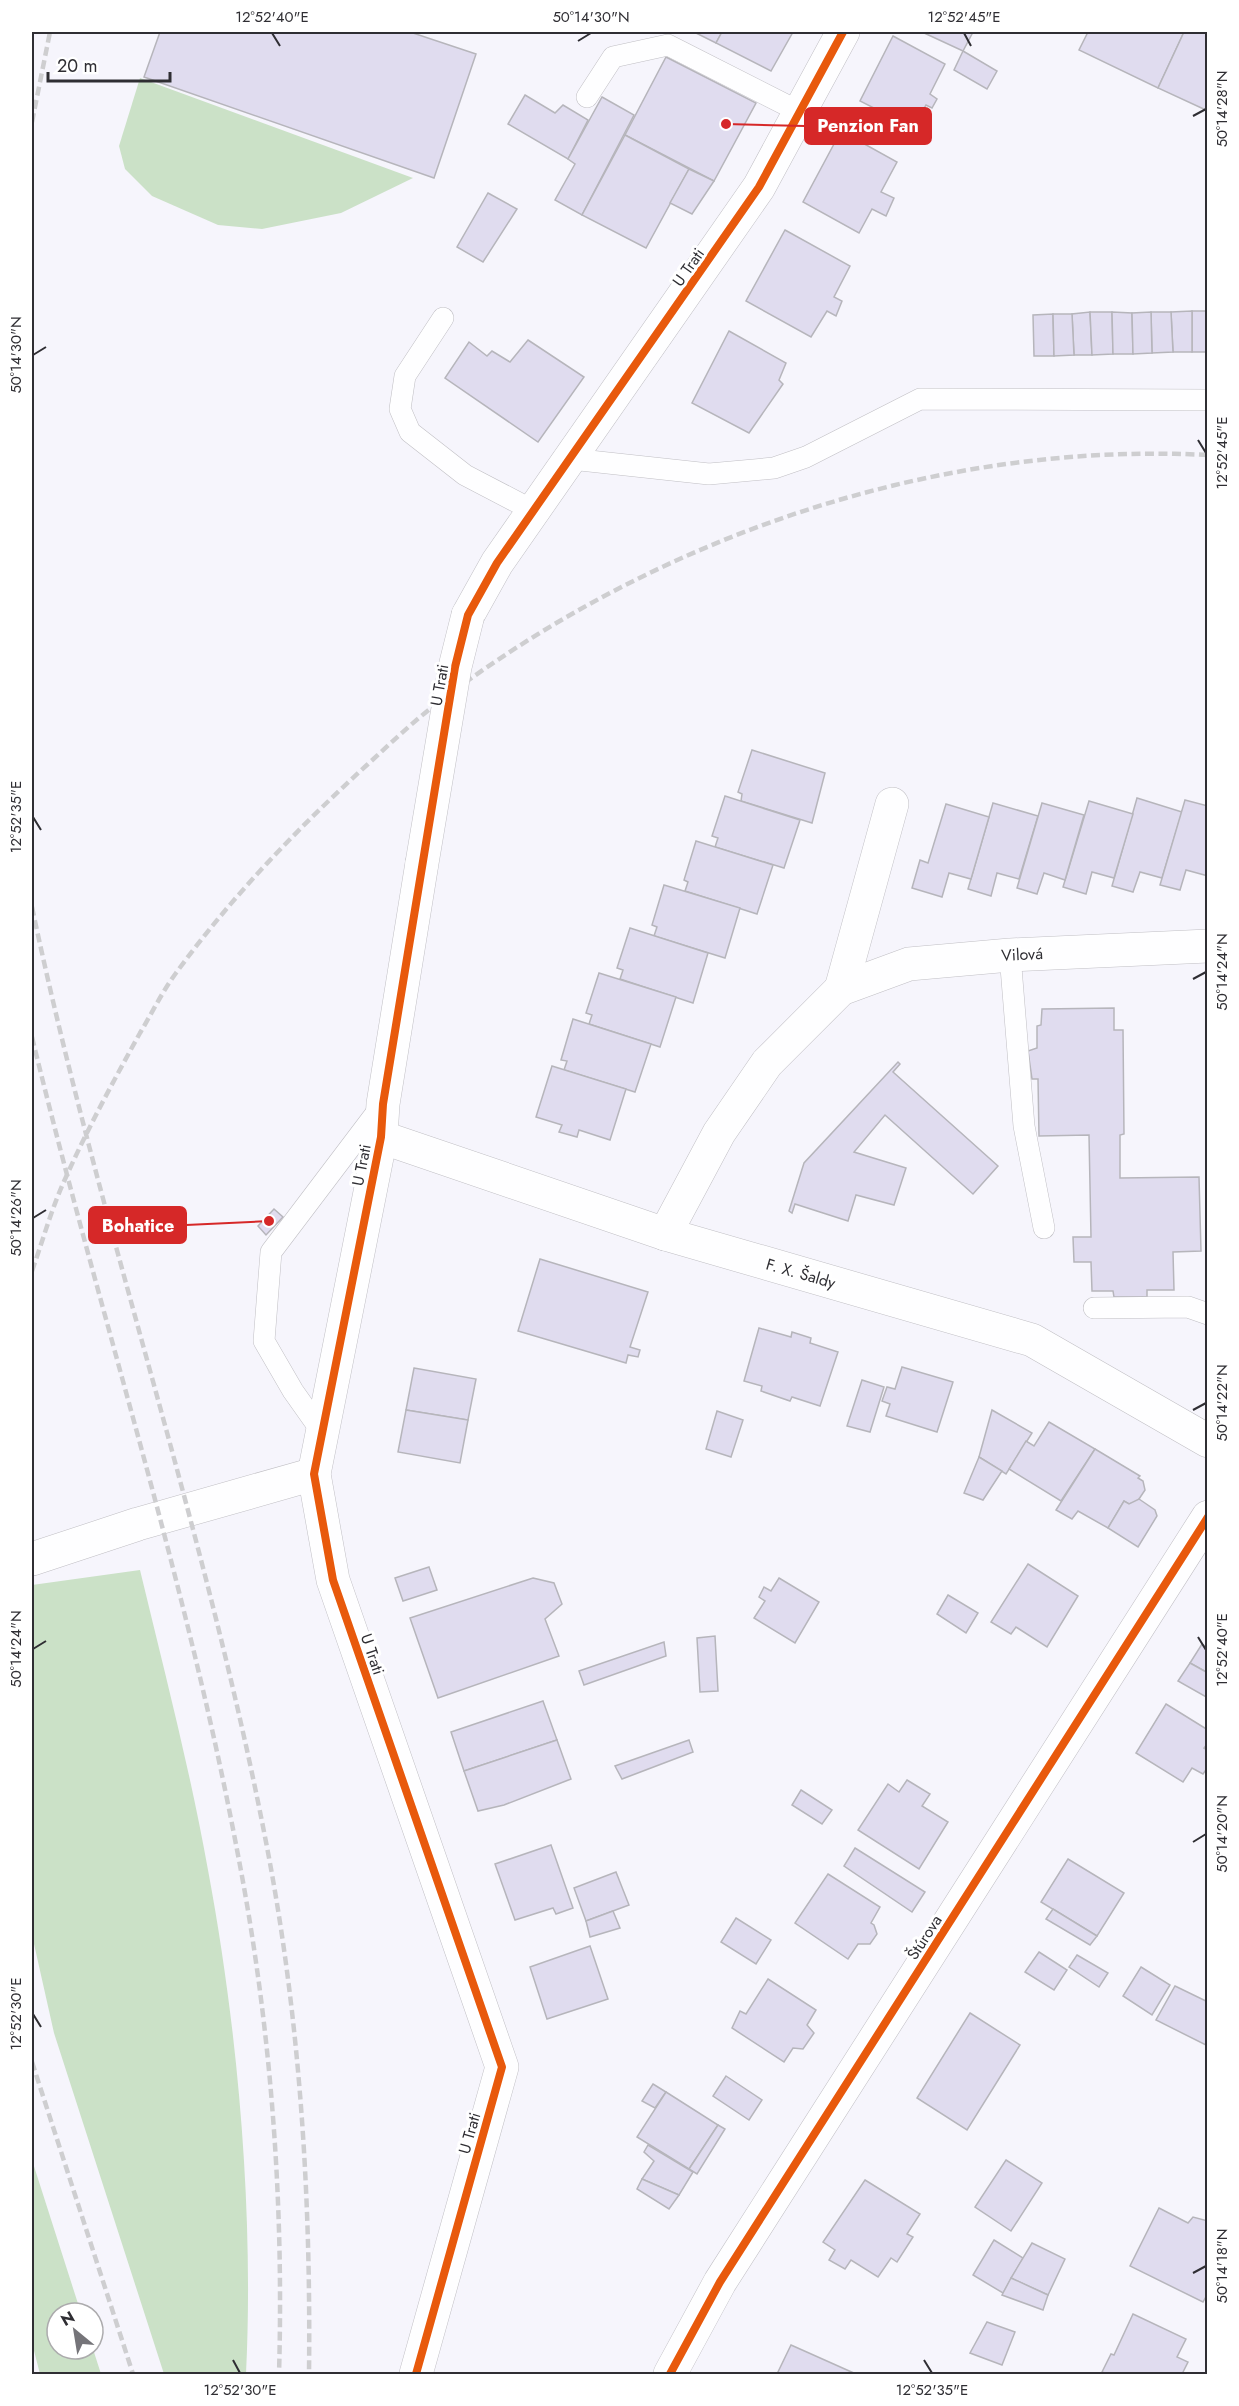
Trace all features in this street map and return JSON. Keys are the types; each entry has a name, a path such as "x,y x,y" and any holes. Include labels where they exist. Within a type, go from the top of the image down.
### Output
{"street":[{"name":"U Trati","path":"416,2374 502,2067 333,1580 314,1474 381,1137 383,1104 455,667 468,615 497,563 759,187 843,32"},
{"name":"Vilová","path":"841,989 892,804"},
{"name":"Vilová","path":"665,1234 719,1133 767,1063 841,989 909,964 1010,955 1208,946"},
{"name":"F. X. Šaldy","path":"381,1137 665,1234 1032,1340 1208,1441"},
{"path":"32,1559 138,1524 314,1474"},
{"name":"Štúrova","path":"670,2374 720,2282 1208,1517"}],"lane":[{"path":"587,97 613,57 668,45 800,112"},
{"path":"443,318 405,376 399,409 410,432 465,475 534,511"},
{"path":"571,459 709,474 774,468 806,457 920,399 1208,400"},
{"path":"1010,955 1024,1126 1044,1228"},
{"path":"322,1432 293,1391 264,1341 271,1251 383,1104"},
{"path":"1094,1308 1188,1307 1208,1314"}],"green space":[{"path":"140,78 413,178 341,213 262,229 218,225 152,196 125,169 119,146"},
{"path":"140,1570 193,1795 219,1931 228,1993 241,2121 248,2249 246,2374 164,2374 54,2033 32,1935 32,1585"},
{"path":"32,2160 77,2301 45,2301 45,2361 97,2361 101,2374 40,2374 32,2343"}],"building":[{"path":"160,32 410,32 476,54 434,178 144,77"},
{"path":"694,32 722,32 716,43"},
{"path":"722,32 793,32 771,71 716,43"},
{"path":"922,32 973,32 963,51"},
{"path":"1088,32 1184,32 1158,88 1079,50"},
{"path":"1184,32 1208,32 1208,111 1158,88"},
{"path":"893,36 945,64 930,94 937,99 932,108 926,105 913,128 860,101"},
{"path":"963,51 997,71 987,89 954,70"},
{"path":"666,57 756,103 714,181 625,135"},
{"path":"525,95 555,113 563,105 588,120 568,159 508,124"},
{"path":"602,97 634,115 582,215 555,200 575,164 568,159"},
{"path":"841,131 897,162 881,192 894,198 886,216 872,209 859,233 803,202"},
{"path":"625,135 689,169 646,248 582,215"},
{"path":"689,169 714,181 692,214 670,203"},
{"path":"488,193 517,209 483,262 457,247"},
{"path":"785,230 850,266 834,297 842,301 836,316 827,311 811,337 746,301"},
{"path":"1192,311 1208,311 1208,352 1192,352"},
{"path":"1192,311 1192,352 1173,352 1171,312"},
{"path":"1090,312 1092,355 1074,355 1072,314"},
{"path":"1090,312 1112,312 1113,354 1092,355"},
{"path":"1112,312 1132,313 1133,354 1113,354"},
{"path":"1151,312 1171,312 1173,352 1152,353"},
{"path":"1151,312 1152,353 1133,354 1132,313"},
{"path":"1053,314 1054,356 1034,356 1033,315"},
{"path":"1053,314 1072,314 1074,355 1054,356"},
{"path":"729,331 786,363 779,380 783,384 749,433 692,403"},
{"path":"528,340 584,377 538,442 445,378 469,342 487,356 492,351 510,362"},
{"path":"752,750 825,773 812,823 741,801 742,794 738,792"},
{"path":"725,796 800,820 784,868 715,847 718,838 712,836"},
{"path":"1137,798 1182,812 1162,878 1140,872 1133,892 1112,886"},
{"path":"1185,800 1208,806 1208,876 1186,870 1180,890 1160,885"},
{"path":"1089,801 1133,814 1114,878 1092,872 1086,894 1063,887"},
{"path":"993,803 1038,816 1019,879 997,873 991,896 968,889"},
{"path":"1042,803 1084,815 1065,880 1044,873 1037,894 1017,888"},
{"path":"946,804 989,817 971,879 949,873 942,897 912,888 920,860 928,863"},
{"path":"696,841 773,865 757,914 685,891 688,882 684,880"},
{"path":"664,885 740,908 725,958 654,936 657,927 652,925"},
{"path":"630,928 708,953 693,1003 620,979 623,970 617,968"},
{"path":"599,973 676,997 660,1047 589,1024 592,1015 586,1013"},
{"path":"1114,1008 1114,1030 1123,1030 1124,1134 1120,1135 1120,1178 1199,1177 1201,1251 1173,1252 1174,1290 1147,1290 1147,1297 1114,1297 1113,1291 1092,1291 1091,1262 1074,1262 1073,1237 1091,1237 1089,1135 1039,1136 1038,1079 1032,1079 1028,1051 1037,1048 1037,1026 1041,1025 1042,1009"},
{"path":"573,1019 651,1044 635,1092 564,1070 567,1061 561,1060"},
{"path":"898,1062 900,1064 893,1072 998,1166 973,1194 885,1115 854,1152 906,1168 894,1205 856,1195 848,1221 795,1204 792,1213 789,1211 804,1163"},
{"path":"552,1066 626,1089 610,1140 579,1130 577,1137 559,1132 562,1125 536,1117"},
{"path":"274,1209 283,1217 266,1235 258,1226"},
{"path":"540,1259 648,1292 630,1347 640,1350 638,1357 628,1355 626,1363 518,1331"},
{"path":"759,1328 791,1337 792,1332 811,1338 810,1343 838,1352 820,1406 792,1397 790,1401 761,1391 762,1386 744,1381"},
{"path":"902,1367 953,1382 937,1432 886,1416 890,1404 882,1401 887,1387 895,1389"},
{"path":"414,1368 476,1379 468,1420 406,1410"},
{"path":"862,1380 884,1387 870,1432 847,1426"},
{"path":"406,1410 468,1420 460,1463 398,1452"},
{"path":"992,1410 1032,1433 1006,1474 979,1457"},
{"path":"717,1411 743,1420 731,1457 706,1449"},
{"path":"1049,1422 1095,1449 1061,1501 1009,1469 1026,1441 1034,1446"},
{"path":"1095,1449 1140,1476 1138,1478 1143,1481 1145,1490 1137,1502 1129,1504 1124,1501 1108,1528 1078,1511 1072,1519 1056,1510"},
{"path":"979,1457 1002,1471 983,1500 964,1493"},
{"path":"1139,1499 1155,1510 1157,1516 1138,1547 1108,1528 1124,1501 1129,1504"},
{"path":"1028,1564 1078,1596 1047,1647 1016,1627 1011,1634 991,1622"},
{"path":"429,1567 437,1590 403,1601 395,1578"},
{"path":"533,1578 554,1583 562,1604 545,1619 559,1656 438,1698 410,1618"},
{"path":"779,1578 819,1602 795,1643 754,1618 765,1601 759,1597 764,1587 771,1591"},
{"path":"948,1595 978,1613 966,1633 937,1614"},
{"path":"715,1636 718,1691 700,1692 697,1638"},
{"path":"664,1642 666,1656 584,1685 579,1671"},
{"path":"1202,1644 1208,1648 1208,1673 1190,1663"},
{"path":"1190,1663 1208,1673 1208,1698 1178,1681"},
{"path":"543,1701 557,1740 464,1771 451,1732"},
{"path":"1166,1704 1208,1730 1208,1743 1204,1748 1208,1751 1208,1767 1203,1774 1192,1768 1183,1782 1136,1753"},
{"path":"557,1740 571,1779 504,1805 478,1811 464,1771"},
{"path":"689,1740 693,1752 622,1779 615,1766"},
{"path":"907,1780 930,1794 922,1806 948,1822 919,1869 858,1830 888,1784 899,1792"},
{"path":"801,1790 832,1810 822,1824 792,1805"},
{"path":"551,1845 573,1908 556,1914 553,1908 515,1920 495,1864"},
{"path":"855,1848 925,1892 912,1912 844,1866"},
{"path":"1068,1859 1124,1893 1097,1936 1041,1902"},
{"path":"616,1872 629,1905 586,1921 574,1888"},
{"path":"828,1874 880,1907 871,1923 877,1934 870,1944 858,1944 848,1959 795,1923"},
{"path":"1053,1909 1097,1936 1090,1945 1046,1919"},
{"path":"613,1911 620,1928 590,1937 586,1921"},
{"path":"736,1918 771,1940 756,1964 721,1942"},
{"path":"590,1946 608,1999 547,2019 530,1967"},
{"path":"1039,1952 1067,1970 1054,1990 1025,1972"},
{"path":"1077,1955 1108,1973 1099,1987 1069,1967"},
{"path":"1141,1967 1170,1985 1152,2015 1123,1996"},
{"path":"768,1979 816,2010 807,2025 814,2033 803,2049 793,2048 784,2062 732,2028 740,2011 746,2014"},
{"path":"1175,1986 1208,2002 1208,2046 1156,2020"},
{"path":"970,2013 1020,2045 967,2130 917,2098"},
{"path":"726,2076 762,2100 749,2120 713,2096"},
{"path":"653,2084 666,2092 655,2108 642,2101"},
{"path":"666,2092 718,2125 689,2169 637,2137"},
{"path":"718,2125 725,2129 697,2174 689,2169"},
{"path":"648,2145 693,2172 679,2195 642,2179 654,2161 644,2152"},
{"path":"1006,2160 1042,2183 1011,2231 975,2207"},
{"path":"642,2179 679,2195 669,2209 637,2189"},
{"path":"865,2180 920,2214 907,2234 913,2237 897,2262 891,2258 878,2277 851,2260 845,2269 829,2260 835,2250 823,2242"},
{"path":"1159,2208 1188,2223 1193,2217 1208,2221 1208,2293 1203,2302 1130,2266"},
{"path":"994,2240 1023,2258 1003,2293 973,2275"},
{"path":"1032,2243 1065,2259 1048,2295 1011,2278"},
{"path":"1011,2278 1048,2295 1043,2310 1002,2295"},
{"path":"1133,2314 1186,2339 1177,2357 1188,2362 1182,2374 1108,2374 1102,2372 1111,2354 1114,2355"},
{"path":"987,2322 1015,2332 1002,2365 970,2353"},
{"path":"791,2345 856,2374 777,2374"}],"railway":[{"path":"32,122 50,32"},
{"path":"32,1271 56,1200 83,1140 140,1033 176,973 220,917 291,838 396,738 444,698 528,640 616,590 709,546 805,510 904,483 1004,464 1106,455 1208,455"},
{"path":"32,907 88,1141 213,1607 266,1842 287,1974 301,2107 308,2240 309,2374"},
{"path":"32,1037 193,1649 238,1855 259,1984 273,2114 279,2244 279,2374"},
{"path":"32,2062 133,2374"}],"cycle path":[{"path":"416,2374 502,2067 333,1580 314,1474 381,1137 383,1104 455,667 468,615 497,563 759,187 843,32"},
{"path":"670,2374 720,2282 1208,1517"}],"place":[{"name":"Penzion Fan","path":"726,124"},
{"name":"Bohatice","path":"269,1221"}]}
